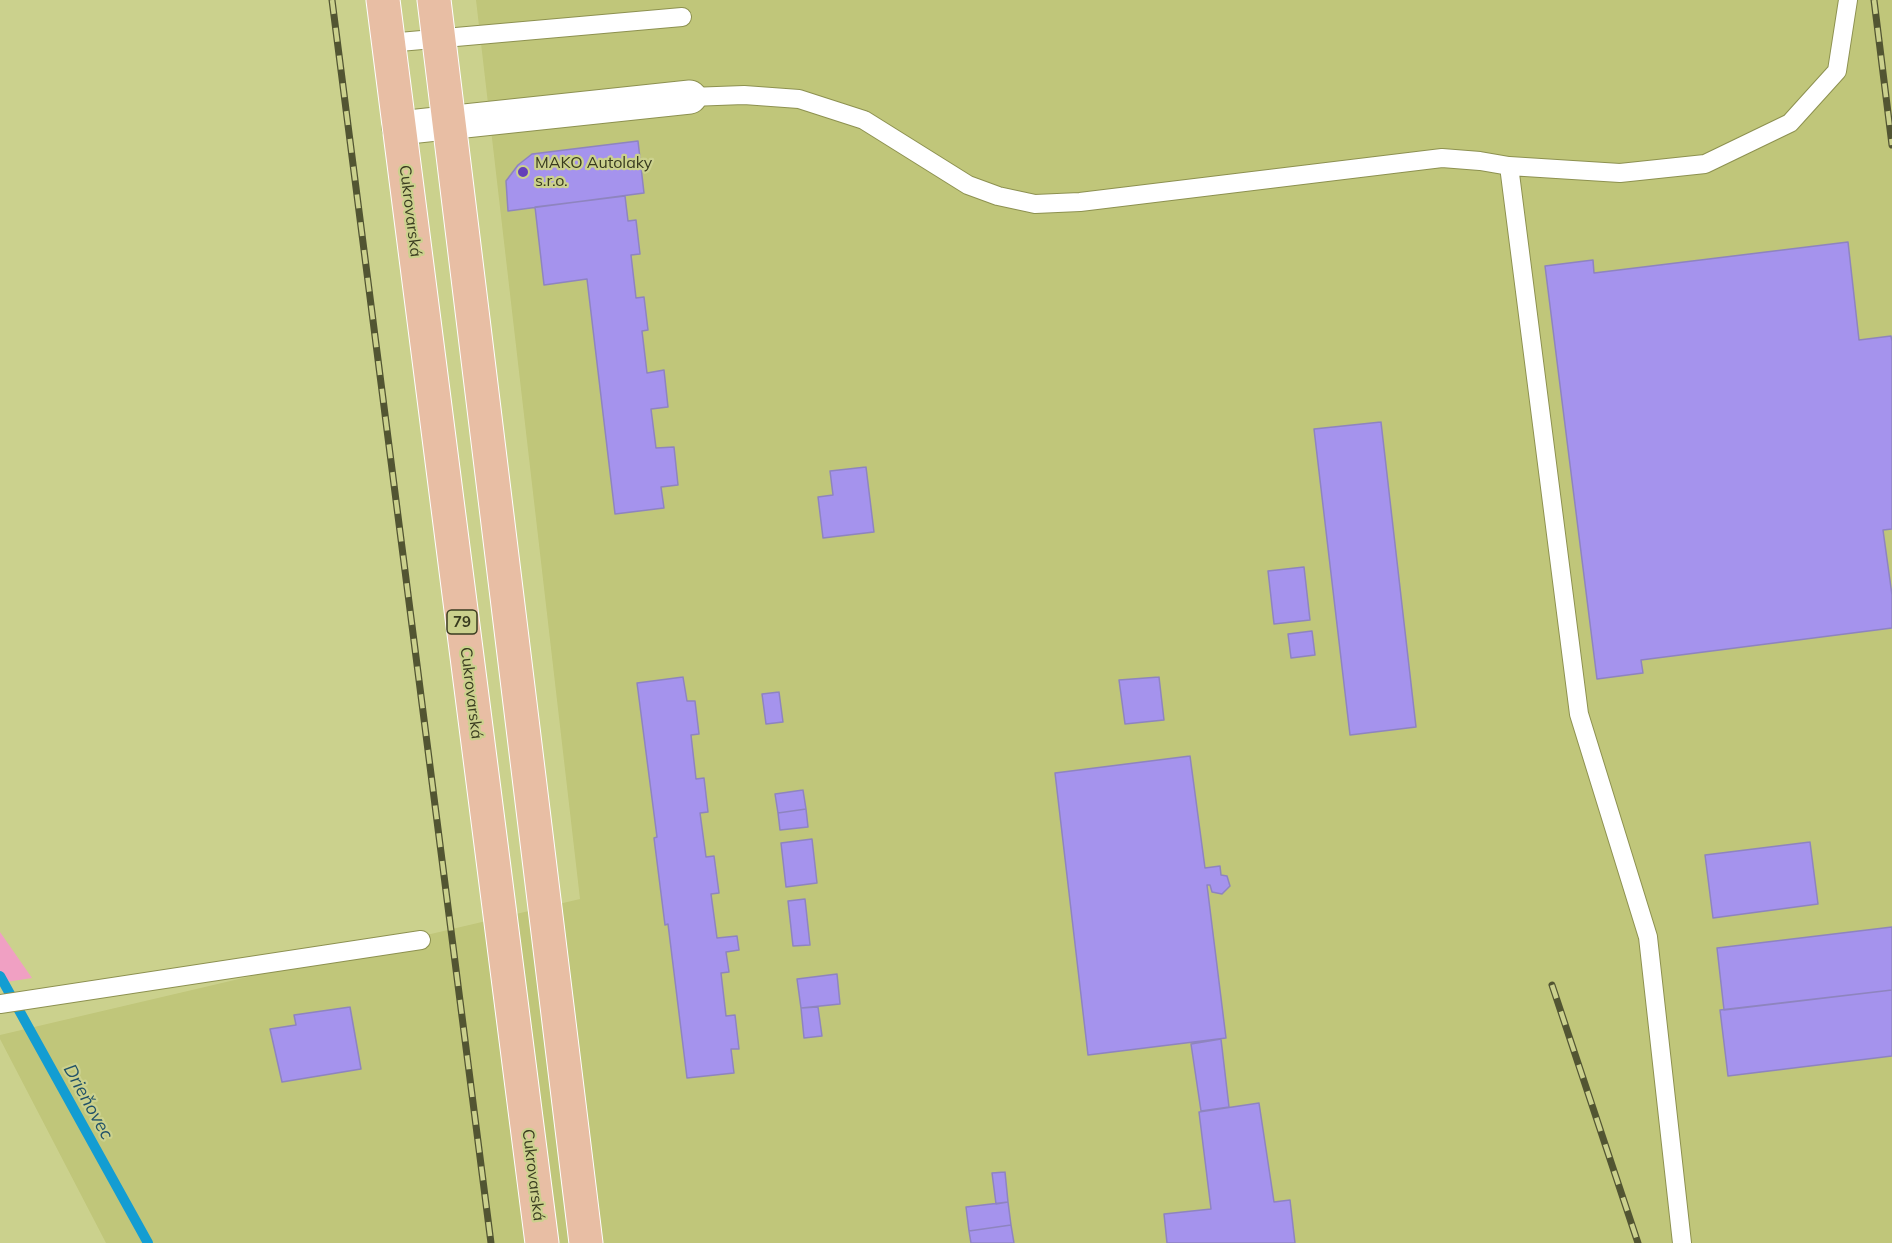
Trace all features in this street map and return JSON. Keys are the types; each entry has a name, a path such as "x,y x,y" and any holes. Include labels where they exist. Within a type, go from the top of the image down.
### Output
{"main road":[{"name":"Cukrovarská","path":"383,0 542,1243"},
{"path":"434,0 586,1243"}],"street":[{"path":"399,128 690,97"}],"lane":[{"path":"690,97 744,95 799,99 864,120 968,184 998,195 1035,204 1080,202 1442,158 1509,166 1620,173 1705,164 1790,123 1837,70 1848,0"},
{"path":"388,43 682,17"},
{"path":"1509,166 1579,714 1648,937 1682,1243"},
{"path":"0,1004 421,940"}],"shaded area":[{"path":"476,0 1892,0 1892,1243 106,1243 0,1039 0,1035 580,899"},
{"path":"0,932 32,978 0,983"}],"building":[{"path":"638,141 644,193 508,211 506,181 518,165 532,154"},
{"path":"625,196 628,221 636,220 640,254 631,255 636,298 644,297 648,330 642,331 647,373 664,370 668,407 651,409 656,448 674,447 678,485 661,487 664,508 615,514 587,279 544,285 535,207"},
{"path":"1848,242 1859,340 1891,336 1892,341 1892,529 1883,530 1892,595 1892,628 1641,660 1643,673 1597,679 1545,266 1593,260 1594,273"},
{"path":"1381,422 1416,727 1350,735 1314,429"},
{"path":"866,467 874,532 823,538 818,497 833,495 830,471"},
{"path":"1304,567 1310,620 1274,624 1268,571"},
{"path":"1312,631 1315,655 1291,658 1288,634"},
{"path":"683,677 687,701 695,701 699,734 691,735 696,779 704,778 708,812 700,813 706,857 714,856 719,893 711,894 717,938 737,936 739,950 726,952 729,972 721,973 726,1016 735,1015 739,1049 731,1049 734,1073 687,1078 668,924 665,925 654,838 657,837 637,683"},
{"path":"1159,677 1164,720 1125,724 1119,680"},
{"path":"779,692 783,722 766,724 762,694"},
{"path":"1190,756 1205,868 1220,866 1221,875 1227,876 1230,886 1222,894 1212,892 1210,885 1207,885 1226,1038 1088,1055 1055,773"},
{"path":"803,790 806,809 778,813 775,794"},
{"path":"806,809 808,827 780,830 778,813"},
{"path":"812,839 817,883 786,887 781,843"},
{"path":"1810,842 1818,904 1713,918 1705,855"},
{"path":"805,899 810,945 793,946 788,901"},
{"path":"1892,927 1892,990 1724,1010 1717,948"},
{"path":"837,974 840,1004 801,1008 797,979"},
{"path":"1892,990 1892,1056 1728,1076 1720,1010"},
{"path":"350,1007 361,1069 282,1082 270,1029 296,1025 294,1015"},
{"path":"818,1007 822,1036 804,1038 801,1008"},
{"path":"1221,1039 1229,1107 1201,1111 1191,1044"},
{"path":"1259,1103 1274,1202 1290,1200 1295,1243 1167,1243 1164,1214 1211,1209 1199,1112"},
{"path":"1005,1172 1008,1202 996,1204 992,1173"},
{"path":"1008,1202 1011,1225 969,1231 966,1207"},
{"path":"1011,1225 1014,1243 971,1243 969,1231"}],"waterway":[{"name":"Drieňovec","path":"0,976 148,1243"}],"railway":[{"path":"332,0 491,1243"},
{"path":"1874,0 1892,145"},
{"path":"1552,985 1638,1243"}],"place":[{"name":"MAKO Autolaky s.r.o.","path":"523,172"}]}
